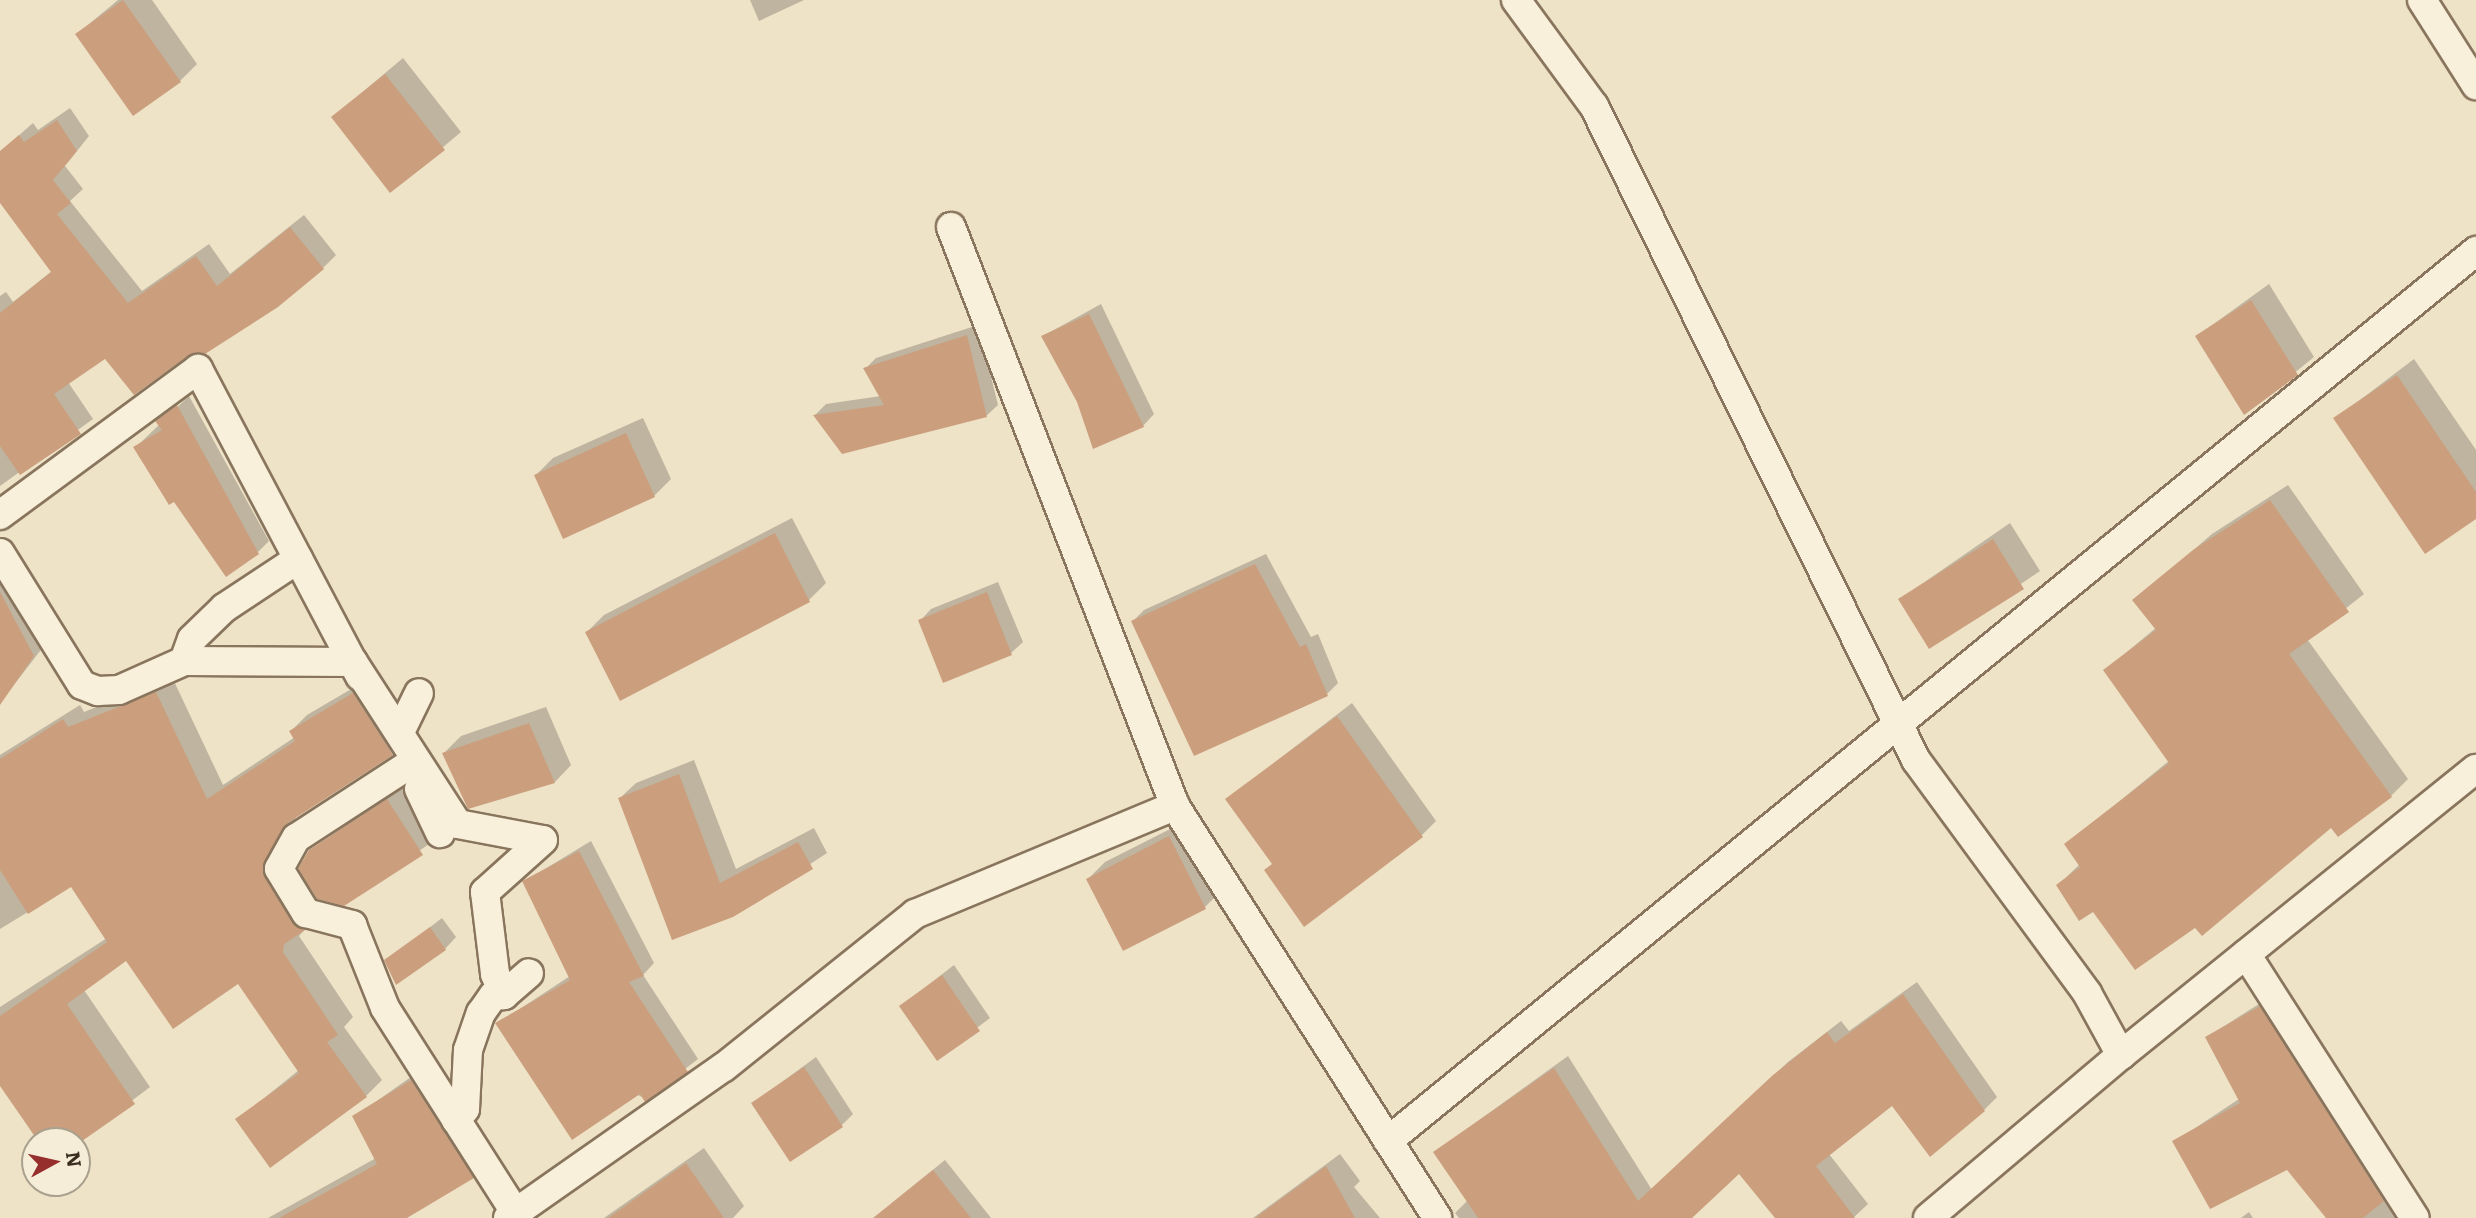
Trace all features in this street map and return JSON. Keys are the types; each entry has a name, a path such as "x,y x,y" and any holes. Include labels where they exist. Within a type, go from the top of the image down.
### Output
{"street":[{"path":"1516,0 1594,106 1916,760 2087,993 2121,1055"},
{"path":"2422,0 2476,85"},
{"path":"951,227 1175,806 1437,1218"},
{"path":"1388,1141 1896,720 2476,251"},
{"path":"0,515 198,369 440,833"},
{"path":"0,553 82,685 119,690 184,661 353,662"},
{"path":"184,661 192,639 225,608 298,559"},
{"path":"353,662 401,732 440,778 458,824 543,840 485,892 495,974 504,995"},
{"path":"401,732 419,693"},
{"path":"407,766 296,838 279,869 306,913 352,925 385,1008 514,1216 724,1067 915,914 1175,806"},
{"path":"1928,1218 2121,1055 2476,769"},
{"path":"2246,954 2415,1218"},
{"path":"456,1120 465,1109 468,1050 481,1013 493,996 504,995 529,974"}],"building":[{"path":"123,0 181,82 133,116 75,34"},
{"path":"385,74 445,150 390,193 331,117"},
{"path":"57,120 77,151 53,180 71,203 57,214 128,303 196,256 217,286 290,227 324,269 278,307 205,354 188,356 134,395 105,359 54,394 81,434 20,475 0,446 0,313 51,272 0,203 0,151 19,135 24,142"},
{"path":"2251,300 2298,375 2244,415 2195,336"},
{"path":"1089,314 1144,427 1093,449 1077,402 1041,336"},
{"path":"967,335 987,417 842,454 813,415 884,405 863,368"},
{"path":"2397,375 2476,492 2476,519 2425,554 2333,418"},
{"path":"177,405 259,554 226,577 174,502 169,505 133,447 162,430 155,421"},
{"path":"626,433 655,497 563,539 534,475"},
{"path":"2270,500 2349,612 2289,654 2392,797 2338,837 2331,828 2202,936 2195,928 2135,970 2093,912 2079,921 2056,885 2080,867 2064,844 2169,763 2103,670 2156,630 2132,600 2193,550"},
{"path":"775,533 810,602 620,701 585,632"},
{"path":"1993,539 2024,589 1929,649 1898,599"},
{"path":"1255,564 1300,647 1306,644 1328,696 1194,756 1131,621"},
{"path":"0,592 34,656 0,705"},
{"path":"987,592 1012,655 943,683 918,620"},
{"path":"156,692 207,799 295,741 289,731 353,693 393,755 286,824 264,862 265,878 292,922 305,930 284,944 283,952 338,1035 327,1042 367,1097 270,1168 235,1119 299,1073 238,984 173,1029 126,961 67,1004 135,1104 91,1135 91,1127 28,1127 0,1086 0,1016 107,942 71,887 28,914 0,870 0,759 63,719 68,727"},
{"path":"1337,716 1423,837 1304,927 1264,870 1272,864 1225,799"},
{"path":"529,723 555,783 468,809 442,753"},
{"path":"679,774 720,883 798,842 813,869 733,917 672,940 618,798"},
{"path":"387,799 423,855 344,906 317,899 298,869 309,850"},
{"path":"1169,836 1206,909 1123,951 1086,879"},
{"path":"579,851 644,976 629,982 688,1072 645,1102 640,1094 572,1140 495,1023 570,980 522,881"},
{"path":"430,927 446,950 396,985 384,960"},
{"path":"942,975 980,1031 937,1061 899,1006"},
{"path":"1903,994 1985,1111 1930,1157 1892,1106 1816,1166 1855,1218 1775,1218 1739,1174 1692,1218 1478,1218 1433,1152 1554,1068 1638,1201 1773,1075 1827,1032 1835,1043"},
{"path":"2260,1006 2384,1201 2363,1218 2326,1218 2287,1170 2210,1209 2172,1141 2240,1103 2205,1037"},
{"path":"804,1067 843,1127 790,1162 751,1103"},
{"path":"411,1080 474,1178 407,1218 279,1218 377,1164 352,1116"},
{"path":"686,1163 724,1218 608,1218"},
{"path":"1326,1166 1355,1218 1255,1218"},
{"path":"933,1170 971,1218 873,1218"}]}
